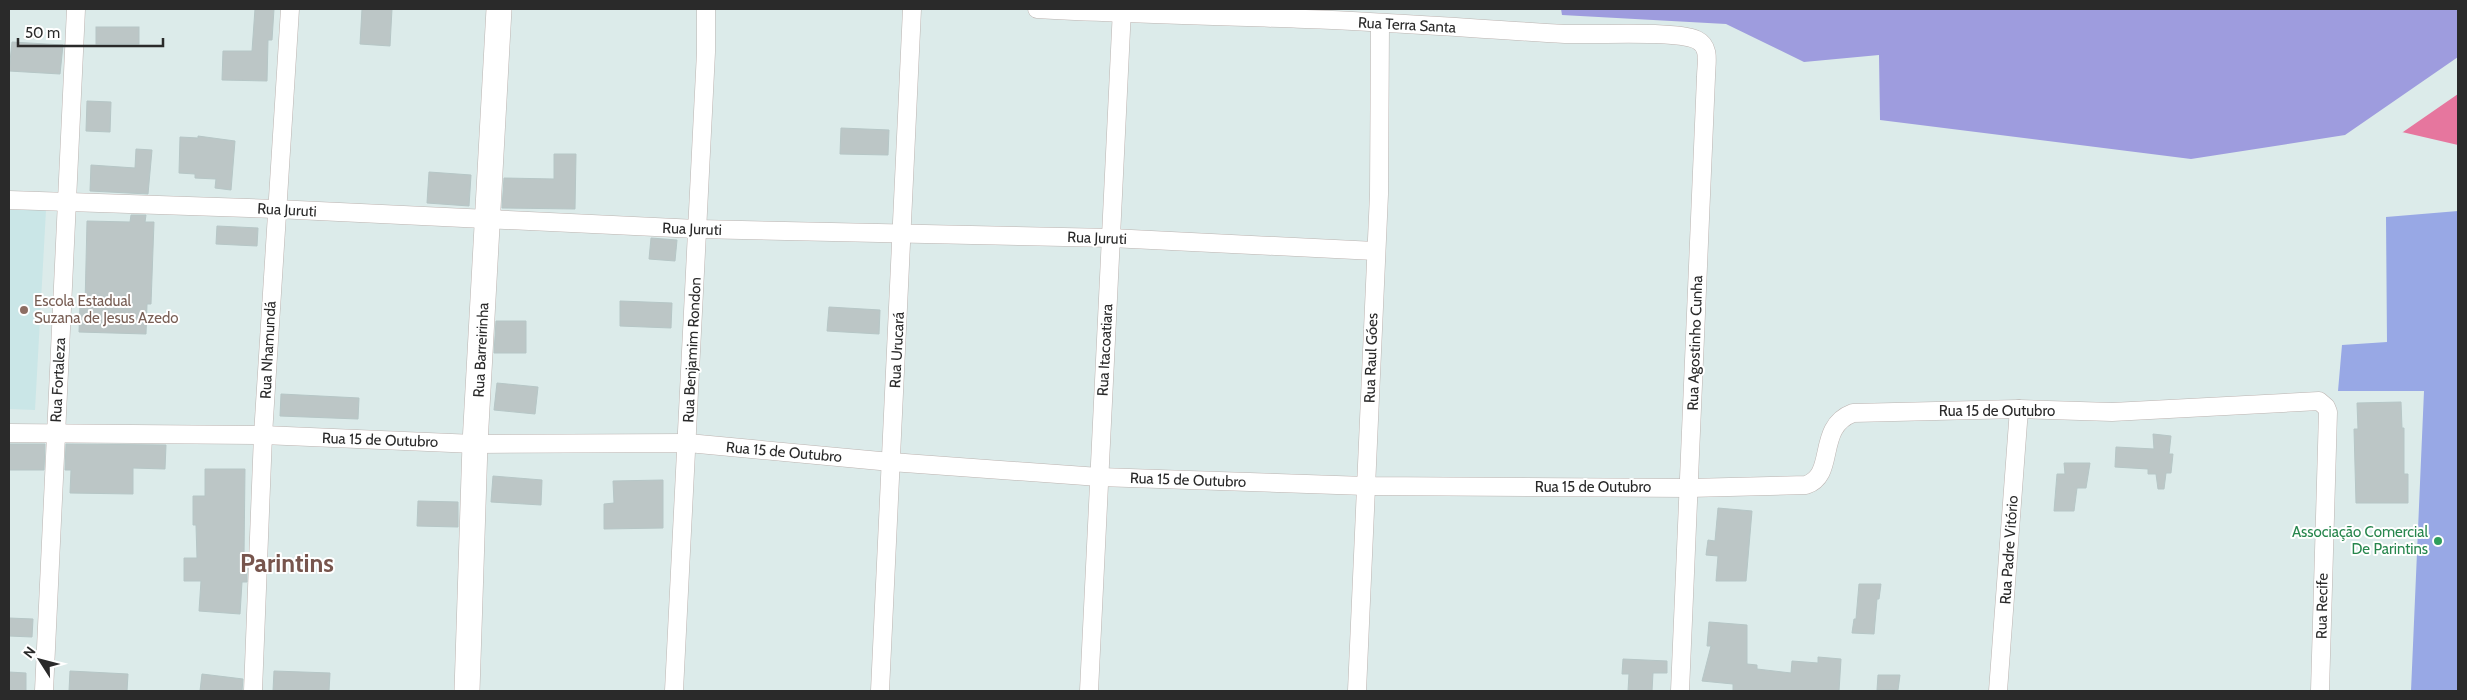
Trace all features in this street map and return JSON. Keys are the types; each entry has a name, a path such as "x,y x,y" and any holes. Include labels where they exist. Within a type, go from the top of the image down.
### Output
{"street":[{"name":"Rua Fortaleza","path":"44,691 76,9"},
{"name":"Rua Nhamundá","path":"253,691 263,435 290,9"},
{"name":"Rua Barreirinha","path":"468,691 475,444 499,9"},
{"name":"Rua Benjamim Rondon","path":"674,691 688,443 706,52 706,9"},
{"name":"Rua Urucará","path":"880,691 912,9"},
{"name":"Rua Terra Santa","path":"1037,9 1307,19 1601,36 1657,35"},
{"name":"Rua Itacoatiara","path":"1089,691 1122,11"},
{"name":"Rua Raul Góes","path":"1357,691 1379,194 1380,24"},
{"name":"Rua Agostinho Cunha","path":"1657,35 1692,38 1702,43 1706,52 1680,691"},
{"name":"Rua Juruti","path":"9,200 276,209 697,229 1111,238 1376,251"},
{"name":"Rua 15 de Outubro","path":"9,433 263,435 475,444 688,443 891,462 1098,477 1366,486 1689,488 1806,485 1814,482 1820,476 1831,432 1844,416 1853,413 2019,410 2112,412 2309,401 2322,403"},
{"name":"Rua Recife","path":"2320,691 2328,412 2322,403"},
{"name":"Rua Padre Vitório","path":"1998,691 2019,410"}],"shaded area":[{"path":"1561,9 2458,9 2458,57 2345,135 2191,159 1880,120 1879,55 1804,62 1726,24 1562,15"},
{"path":"2458,94 2458,145 2402,132 2403,132"},
{"name":"Escola Estadual Suzana de Jesus Azedo","path":"9,210 46,210 35,410 9,409"},
{"name":"Associação Comercial De Parintins","path":"2458,211 2458,691 2411,691 2424,391 2338,391 2342,345 2387,342 2386,217"}],"building":[{"path":"255,9 274,9 272,40 268,40 267,81 222,80 223,51 252,51"},
{"path":"362,9 392,9 390,46 360,44"},
{"path":"96,27 139,27 139,44 96,44"},
{"path":"12,42 63,45 60,74 9,71"},
{"path":"87,101 111,102 110,132 86,131"},
{"path":"841,128 889,130 888,155 840,154"},
{"path":"198,136 235,141 231,190 215,188 216,179 195,178 195,174 179,173 180,137 198,138"},
{"path":"136,149 152,150 148,194 90,191 91,165 135,168"},
{"path":"554,154 576,154 575,209 502,208 504,178 554,179"},
{"path":"429,172 471,175 469,206 427,203"},
{"path":"131,215 146,215 145,222 154,222 151,304 147,304 146,334 79,332 80,305 85,305 87,221 130,222"},
{"path":"217,226 258,228 257,246 216,244"},
{"path":"651,238 677,240 675,261 649,259"},
{"path":"620,301 672,303 671,328 620,326"},
{"path":"829,307 880,310 879,334 827,331"},
{"path":"496,321 526,321 526,353 494,353"},
{"path":"497,383 538,387 535,414 494,410"},
{"path":"281,394 359,398 358,419 280,416"},
{"path":"2401,402 2402,428 2404,428 2404,474 2408,474 2408,503 2356,503 2354,429 2358,429 2357,403"},
{"path":"2153,434 2171,436 2169,454 2173,454 2171,473 2166,473 2164,489 2158,489 2156,474 2148,474 2148,469 2115,467 2116,447 2154,449"},
{"path":"9,444 45,444 44,470 9,470"},
{"path":"66,444 166,445 165,469 133,468 133,494 70,493 71,470 65,470"},
{"path":"2064,463 2090,463 2086,488 2077,488 2074,511 2054,511 2057,474 2065,474"},
{"path":"205,469 245,469 244,558 247,558 247,582 242,582 240,614 199,611 201,581 184,581 184,558 197,558 196,525 193,525 193,496 205,496"},
{"path":"493,476 542,480 541,505 491,502"},
{"path":"663,480 663,528 604,529 604,504 614,503 613,481"},
{"path":"418,501 458,502 458,527 417,526"},
{"path":"1718,508 1752,511 1746,581 1716,581 1718,556 1706,555 1708,540 1715,541"},
{"path":"1859,584 1881,584 1879,599 1877,599 1874,634 1852,633 1854,619 1856,619"},
{"path":"9,618 33,619 32,637 9,636"},
{"path":"1709,622 1747,625 1747,664 1757,665 1757,669 1791,673 1792,661 1818,663 1818,657 1841,659 1839,691 1733,691 1733,684 1702,681 1711,646 1707,646"},
{"path":"1623,659 1667,661 1667,673 1653,673 1652,691 1628,691 1629,674 1622,674"},
{"path":"70,671 128,674 127,691 69,691"},
{"path":"274,671 330,673 329,691 273,691"},
{"path":"9,672 26,673 26,691 9,691"},
{"path":"202,674 243,679 242,691 200,691"},
{"path":"1878,675 1900,675 1898,690 1877,690"}],"place":[{"name":"Escola Estadual Suzana de Jesus Azedo","path":"24,310"},
{"name":"Associação Comercial De Parintins","path":"2438,541"}],"district":[{"name":"Parintins","path":"287,563"}]}
